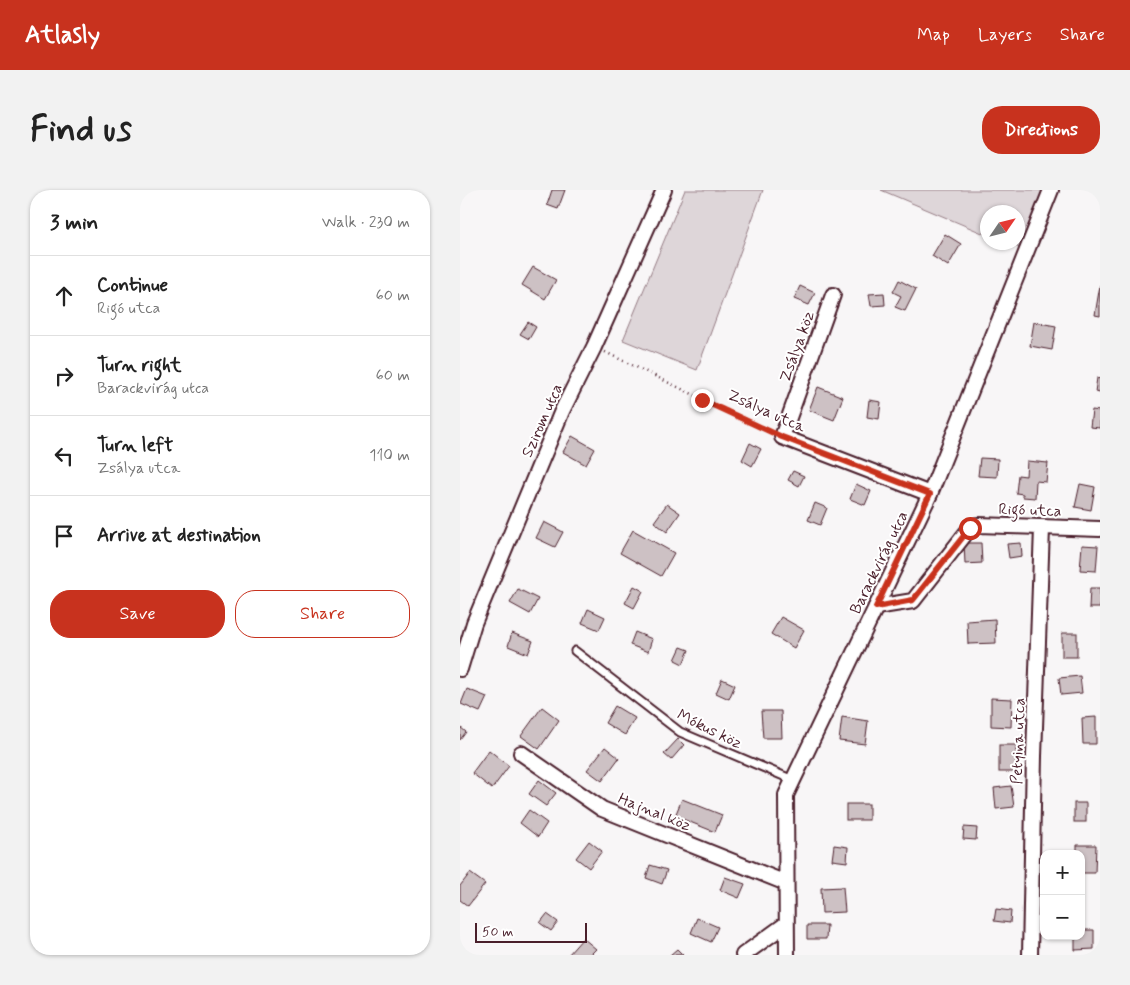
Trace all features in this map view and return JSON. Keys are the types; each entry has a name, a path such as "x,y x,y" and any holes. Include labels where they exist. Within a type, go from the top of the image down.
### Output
{"street":[{"name":"Szirom utca","path":"460,669 474,624 562,411 594,347 664,190"},
{"name":"Barackvirág utca","path":"787,955 786,795 930,494 1051,190"},
{"name":"Zsálya köz","path":"782,437 833,295"},
{"name":"Zsálya utca","path":"782,437 930,494"},
{"name":"Rigó utca","path":"876,607 913,600 970,528 978,525 1100,529"},
{"name":"Petyina utca","path":"1030,955 1034,756 1042,528"},
{"name":"Hajnal köz","path":"521,753 602,809 786,884"},
{"path":"743,955 786,924"}],"lane":[{"name":"Mókus köz","path":"575,651 680,732 793,780"}],"path":[{"name":"Zsálya utca","path":"594,347 782,437"}],"shaded area":[{"path":"685,190 763,190 697,370 623,340"},
{"path":"881,190 1045,190 1025,236 1025,205 980,205 980,232"}],"building":[{"path":"552,190 565,190 558,209 547,205"},
{"path":"945,234 961,244 948,266 932,256"},
{"path":"533,267 556,280 545,299 522,285"},
{"path":"899,280 916,289 905,311 895,307 901,296 893,292"},
{"path":"1100,285 1100,316 1095,315"},
{"path":"800,286 815,293 809,305 794,299"},
{"path":"884,293 885,305 871,306 869,294"},
{"path":"528,322 536,327 529,339 520,334"},
{"path":"1034,322 1056,326 1052,350 1030,346"},
{"path":"1097,378 1100,379 1100,393 1095,392"},
{"path":"818,387 843,397 834,420 809,410"},
{"path":"869,400 881,402 879,419 867,417"},
{"path":"1092,410 1100,411 1100,428 1090,427"},
{"path":"572,436 595,449 586,465 563,452"},
{"path":"750,443 761,449 752,466 742,460"},
{"path":"980,458 998,459 997,477 978,476"},
{"path":"1027,461 1048,463 1046,482 1036,481 1035,498 1023,497 1023,494 1016,493 1018,475 1026,476"},
{"path":"793,471 804,476 799,486 788,480"},
{"path":"856,484 871,491 865,505 850,499"},
{"path":"1080,484 1095,487 1091,510 1075,507"},
{"path":"815,503 827,508 820,525 808,520"},
{"path":"667,504 680,513 667,532 654,522"},
{"path":"544,522 563,532 555,547 536,538"},
{"path":"633,530 674,553 661,576 620,553"},
{"path":"964,543 981,543 982,563 965,564"},
{"path":"1021,543 1022,556 1009,558 1007,544"},
{"path":"1082,545 1098,546 1096,571 1080,570"},
{"path":"634,586 643,591 634,608 625,603"},
{"path":"1090,588 1100,588 1100,608 1089,608"},
{"path":"518,589 538,599 530,614 510,603"},
{"path":"588,609 605,617 599,630 582,623"},
{"path":"781,617 804,630 794,648 771,634"},
{"path":"995,619 996,643 968,644 967,621"},
{"path":"635,632 652,639 648,652 630,645"},
{"path":"512,633 533,641 528,654 508,646"},
{"path":"1062,633 1077,633 1077,657 1062,657"},
{"path":"681,647 689,650 683,664 675,660"},
{"path":"1080,676 1082,693 1061,695 1059,678"},
{"path":"722,679 735,685 729,699 716,693"},
{"path":"467,689 487,697 480,712 461,704"},
{"path":"991,698 1012,699 1011,727 991,726"},
{"path":"615,706 635,718 625,735 605,723"},
{"path":"542,707 559,720 539,749 521,736"},
{"path":"761,711 781,711 782,738 763,738"},
{"path":"842,717 868,721 865,744 839,741"},
{"path":"1096,717 1096,744 1083,744 1082,718"},
{"path":"460,727 466,732 460,740"},
{"path":"678,739 684,745 671,760 664,754"},
{"path":"999,745 1016,745 1016,772 999,772"},
{"path":"605,747 619,758 602,781 587,770"},
{"path":"489,750 509,766 492,789 472,773"},
{"path":"539,780 556,793 546,806 529,794"},
{"path":"1011,786 1014,807 996,809 994,788"},
{"path":"682,799 722,815 715,832 675,816"},
{"path":"1074,803 1086,803 1086,822 1074,822"},
{"path":"846,804 869,804 869,820 846,820"},
{"path":"529,810 547,823 538,837 520,823"},
{"path":"964,827 977,828 976,840 963,839"},
{"path":"589,841 602,851 589,868 576,858"},
{"path":"834,845 848,847 847,862 832,860"},
{"path":"1077,845 1096,845 1095,873 1085,873 1085,850 1077,850"},
{"path":"650,865 667,870 662,884 646,878"},
{"path":"470,873 485,884 468,906 460,900 460,886"},
{"path":"725,877 745,884 739,898 720,890"},
{"path":"843,887 845,912 822,913 821,888"},
{"path":"996,909 1011,911 1010,923 994,921"},
{"path":"547,914 558,922 551,931 540,923"},
{"path":"697,918 718,927 711,942 691,933"},
{"path":"807,925 827,925 826,939 807,939"},
{"path":"1085,930 1094,930 1094,949 1075,950 1075,940 1085,940"},
{"path":"583,938 596,949 590,955 568,955"},
{"path":"677,949 683,955 670,955"}],"route":[{"path":"702,400 782,437 930,494 876,607 913,600 970,528"}]}
